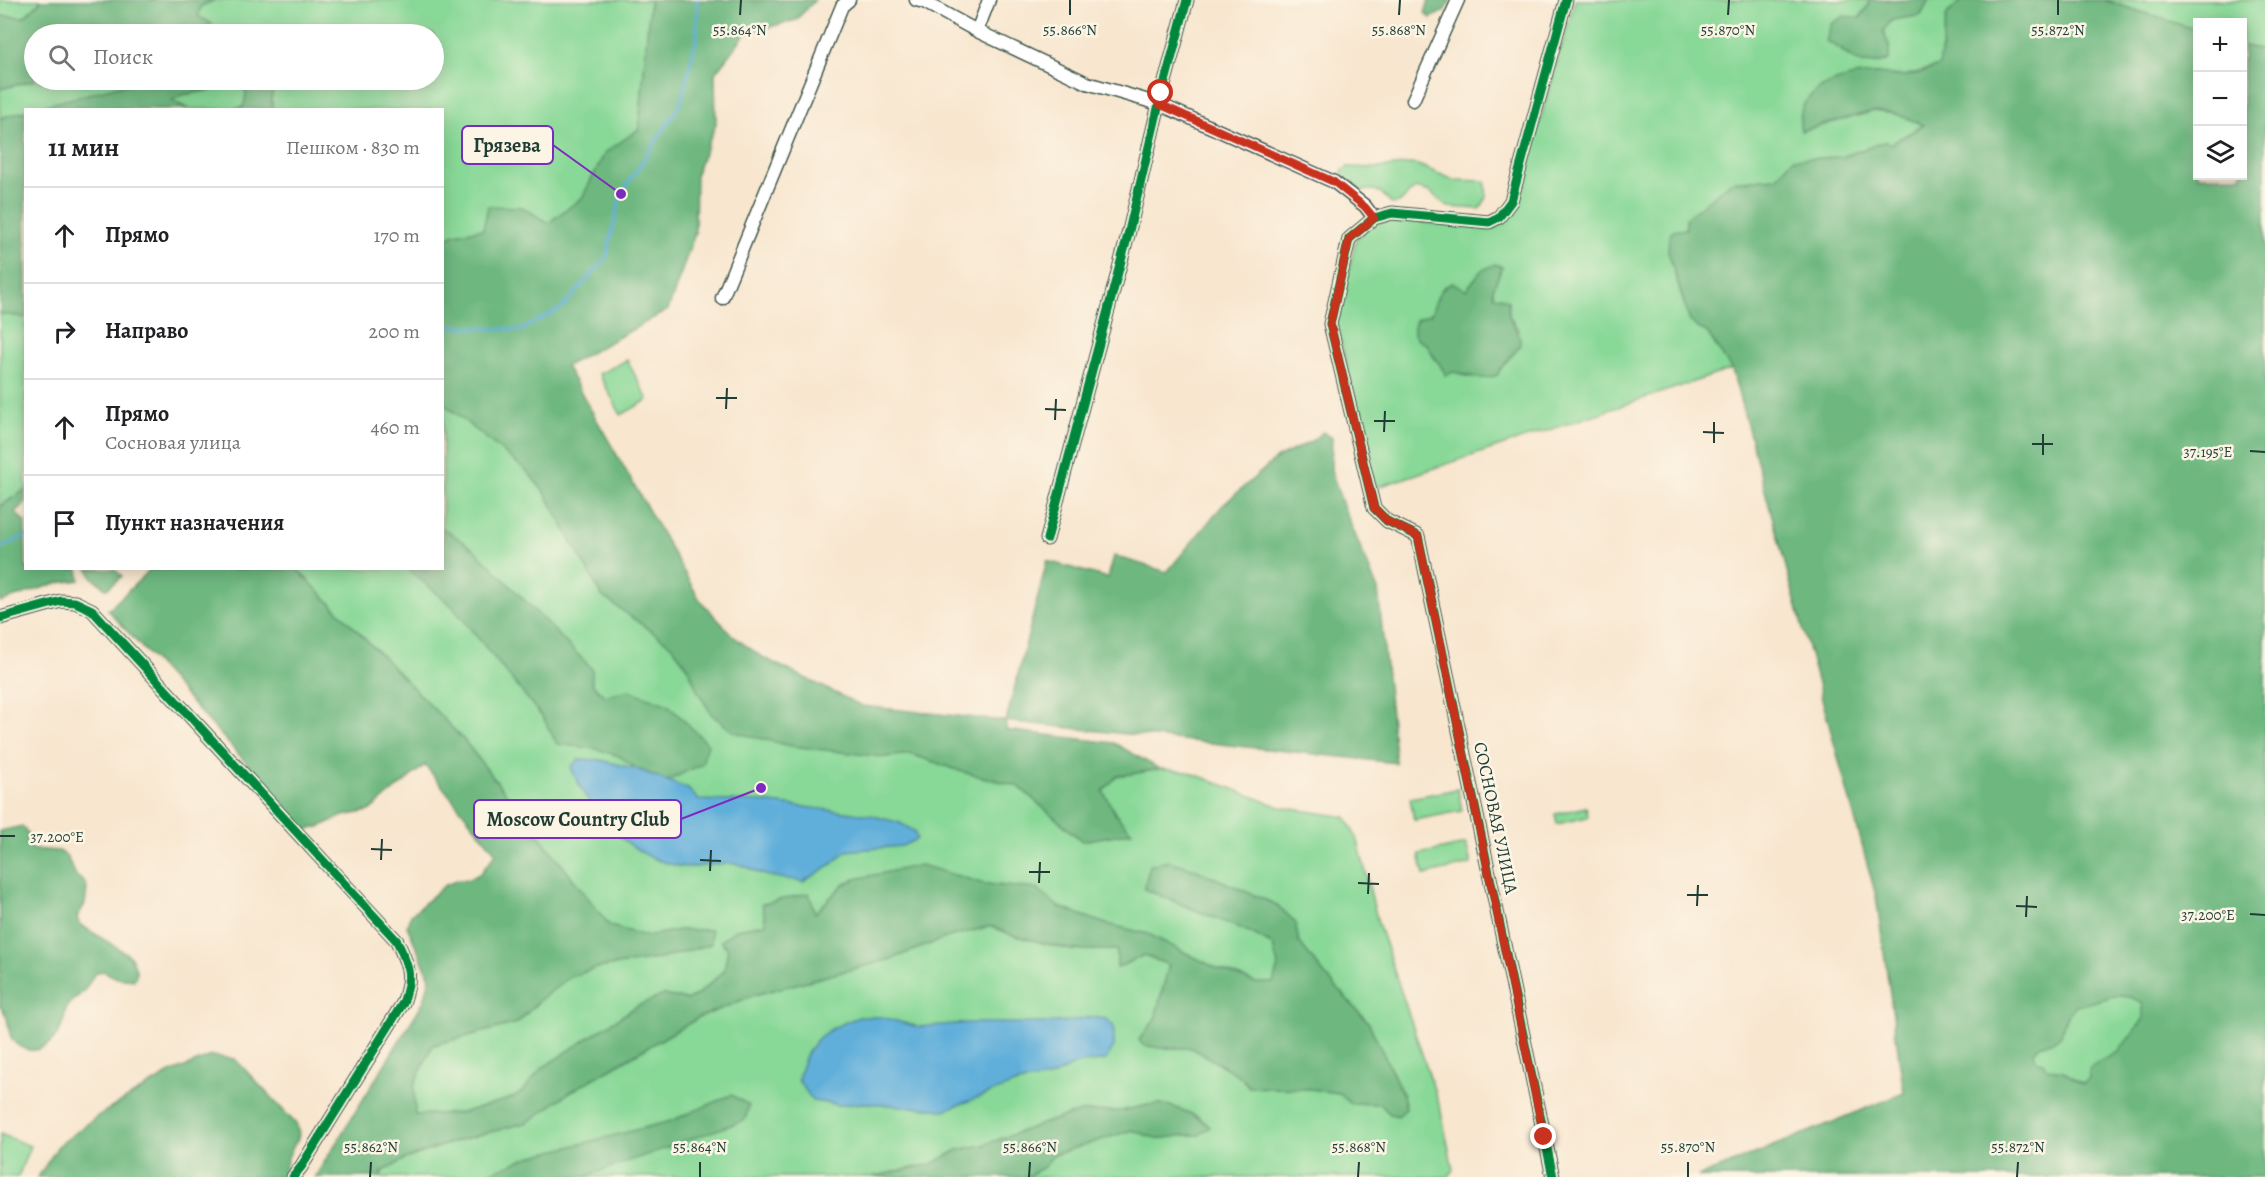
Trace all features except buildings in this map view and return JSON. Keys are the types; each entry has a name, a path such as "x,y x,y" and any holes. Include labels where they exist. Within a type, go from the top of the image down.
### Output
{"street":[{"path":"722,297 842,6 849,0"},
{"path":"916,0 1087,83 1159,104 1334,182 1365,207 1374,218 1392,213 1488,222 1499,217 1511,201 1566,0"},
{"path":"977,31 989,0"},
{"path":"1047,539 1187,0"},
{"path":"1413,100 1458,0"},
{"name":"СОСНОВАЯ УЛИЦА","path":"1374,218 1349,239 1330,324 1374,508 1387,521 1418,536 1553,1177"},
{"path":"0,618 61,601 75,602 92,610 397,941 409,968 408,989 403,1002 297,1172"}],"green space":[{"path":"0,0 40,0 40,2 24,17 0,16"},
{"path":"40,0 215,0 201,6 198,16 212,24 24,24 24,83 0,89 0,16 24,17"},
{"path":"215,0 650,0 639,129 605,153 582,198 548,223 522,207 483,229 455,234 444,240 444,108 273,108 271,99 273,90 444,90 444,24 212,24 198,17 201,6"},
{"path":"650,0 815,0 796,20 746,33 715,73 716,124 696,173 695,233 668,310 566,366 700,600 733,636 762,657 862,706 1006,721 1006,730 1114,743 1160,769 1117,776 1103,791 1116,815 1132,832 1082,841 1018,786 963,772 911,754 884,757 791,746 734,732 712,715 698,692 688,667 671,645 602,596 545,493 528,472 444,404 444,240 455,234 483,229 488,206 522,207 548,223 582,198 605,153 639,129"},
{"path":"1429,0 1451,0 1444,11 1431,18 1425,13"},
{"path":"1575,0 1869,0 1868,6 1859,18 1844,17 1835,45 1854,60 1872,64 1889,61 1889,45 1882,31 1892,20 1921,15 1929,0 1963,0 1947,14 1939,66 1904,76 1874,74 1801,131 1874,111 1896,114 1924,125 1890,144 1886,141 1842,157 1793,159 1776,178 1731,182 1687,229 1673,267 1685,307 1698,328 1707,332 1732,369 1375,488 1337,325 1356,239 1375,222 1395,219 1480,229 1496,228 1515,208","holes":["1502,267 1493,289 1494,296 1509,308 1509,316 1518,329 1516,351 1504,362 1497,375 1468,377 1453,371 1446,375 1434,358 1416,320 1431,314 1440,291 1445,286 1466,290 1481,271"]},
{"path":"1869,0 1929,0 1921,15 1892,20 1883,31 1889,45 1889,61 1866,64 1859,62 1826,41 1831,24 1844,16 1860,18"},
{"path":"1963,0 2104,0 2193,29 2193,180 2247,180 2247,47 2265,50 2265,1177 1698,1177 1904,1093 1876,896 1732,370 1707,332 1690,321 1668,252 1669,238 1672,231 1686,229 1686,218 1731,182 1776,178 1793,159 1842,157 1886,141 1890,144 1924,125 1896,114 1874,111 1801,131 1800,117 1811,95 1834,82 1847,78 1874,74 1907,76 1939,66 1947,14","holes":["2114,996 2130,997 2143,1005 2143,1020 2118,1052 2093,1065 2089,1071 2089,1079 2083,1084 2063,1071 2047,1069 2043,1062 2036,1060 2034,1052 2039,1045 2054,1041 2061,1035 2065,1019 2076,1006"]},
{"path":"2104,0 2265,0 2265,50 2247,47 2247,18 2193,18 2193,29"},
{"path":"24,83 24,90 105,90 37,108 24,108 24,112 0,118 0,89"},
{"path":"104,90 211,90 181,95 172,101 187,108 35,108"},
{"path":"211,90 245,90 246,93 243,107 238,108 187,108 172,101 181,95"},
{"path":"245,90 273,90 271,99 273,108 238,108 243,107"},
{"path":"24,111 24,317 0,314 0,118"},
{"path":"1411,164 1454,180 1485,181 1487,193 1484,203 1479,209 1448,207 1430,192 1415,188 1399,203 1392,204 1378,191 1360,192 1356,185 1342,179 1342,171 1348,167 1379,168"},
{"path":"1495,264 1502,267 1493,289 1494,296 1508,301 1509,316 1520,338 1519,347 1497,375 1485,378 1453,372 1446,375 1427,344 1416,338 1414,328 1416,320 1431,314 1439,295 1448,285 1453,283 1466,290 1481,271"},
{"path":"0,314 24,317 24,491 0,506"},
{"path":"627,360 648,400 621,415 599,374"},
{"path":"444,404 528,472 545,493 602,596 671,645 688,667 698,692 884,757 911,754 963,772 1018,786 1082,841 1131,832 1116,815 1103,791 1117,776 1160,769 1189,772 1280,807 1346,817 1358,841 1378,923 1440,1107 1453,1169 1449,1177 1026,1177 1044,1167 1053,1155 1132,1130 1158,1139 1199,1135 1210,1127 1199,1117 1161,1104 1121,1111 1081,1112 984,1145 958,1150 932,1164 871,1177 381,1177 382,1172 405,1159 453,1142 528,1122 570,1092 698,1018 754,995 891,959 948,937 992,926 1012,935 1071,950 1117,950 1117,968 1144,955 1169,965 1155,1019 1139,1040 1159,1048 1192,1047 1240,1076 1249,1087 1311,1089 1339,1093 1350,1103 1380,1104 1390,1114 1406,1109 1403,1095 1368,1022 1325,975 1299,942 1294,922 1277,905 1192,868 1144,889 1252,933 1273,945 1278,966 1273,983 1255,983 1216,968 1148,934 1103,923 1059,907 1036,889 985,884 956,877 843,885 815,913 763,904 766,924 736,929 721,941 728,949 724,971 697,995 687,1000 664,995 542,1068 524,1090 512,1098 461,1113 414,1115 414,1085 433,1045 517,1023 541,999 570,977 596,968 663,958 710,944 710,930 680,930 646,936 610,926 463,739 298,570 444,570"},
{"path":"1323,432 1332,438 1331,470 1378,590 1396,763 1006,721 1047,561 1108,578 1114,556 1167,572 1222,506 1277,458 1310,442"},
{"path":"24,491 24,504 15,512 24,521 24,570 78,570 80,580 57,583 0,602 0,506"},
{"path":"444,529 474,549 592,669 592,684 605,696 629,690 668,705 708,744 702,764 667,781 637,769 619,756 597,749 557,744 543,718 452,606 409,570 444,570"},
{"path":"89,570 115,570 122,576 107,589 93,578"},
{"path":"150,570 298,570 463,739 610,926 646,936 680,930 711,930 711,944 663,958 596,968 570,977 541,999 517,1023 433,1045 414,1085 415,1115 461,1113 512,1098 524,1090 542,1068 637,1006 664,995 687,1000 697,995 724,971 728,949 721,941 736,929 766,924 762,904 809,893 815,913 843,885 855,879 921,865 985,884 1036,889 1059,907 1103,923 1148,934 1216,968 1255,983 1273,983 1278,966 1273,945 1252,933 1144,889 1150,865 1169,861 1192,868 1277,905 1295,922 1299,942 1325,975 1368,1022 1403,1095 1406,1109 1398,1116 1390,1114 1380,1104 1350,1103 1339,1093 1311,1089 1249,1087 1240,1076 1192,1048 1159,1048 1143,1045 1139,1040 1155,1019 1169,965 1144,955 1117,968 1117,950 1071,950 1012,935 991,926 948,937 891,959 754,995 698,1018 570,1092 528,1122 453,1142 405,1159 382,1172 381,1177 315,1177 424,1001 430,978 407,926 410,916 444,886 458,880 468,880 481,873 496,853 425,765 369,811 343,816 307,830 108,610"},
{"path":"1458,789 1462,811 1414,820 1410,798"},
{"path":"1586,807 1588,817 1557,824 1555,814"},
{"path":"22,826 28,833 31,849 59,851 66,855 77,877 84,881 87,888 85,904 77,917 79,924 126,953 132,959 137,973 134,980 117,978 103,971 95,973 82,993 68,1005 56,1037 44,1047 31,1050 23,1048 13,1040 6,1016 0,1007 0,831"},
{"path":"1466,844 1471,864 1424,875 1419,854"},
{"path":"2114,996 2130,997 2140,1002 2143,1005 2144,1017 2120,1050 2095,1064 2089,1079 2083,1085 2063,1071 2046,1069 2035,1060 2034,1052 2039,1045 2054,1041 2060,1035 2065,1019 2076,1006"},
{"path":"211,1056 235,1059 297,1125 298,1137 281,1177 38,1177 58,1146 99,1115 168,1074"},
{"path":"731,1095 749,1105 745,1120 584,1177 479,1177 529,1157 671,1121"},
{"path":"1161,1104 1187,1112 1210,1127 1199,1135 1158,1139 1132,1130 1053,1155 1044,1167 1026,1177 871,1177 932,1164 958,1150 984,1145 1081,1112 1121,1111"},
{"path":"0,1134 30,1146 18,1177 0,1177"}],"water":[{"path":"579,759 601,760 637,769 688,789 699,800 763,802 870,815 900,823 914,831 917,839 902,846 846,851 832,864 803,882 759,873 734,864 686,867 667,863 632,846 602,818 579,785 571,767"},
{"path":"859,1017 881,1017 919,1027 967,1023 1045,1023 1090,1017 1107,1019 1114,1027 1114,1046 1106,1060 1076,1064 1049,1078 1017,1083 945,1110 865,1103 839,1105 813,1101 798,1080 806,1055 818,1038 826,1032"}],"waterway":[{"path":"444,326 521,330 563,307 606,258 621,194 681,103 697,36 697,0"},
{"path":"0,548 24,537"}],"cycle path":[{"path":"1047,539 1129,231 1159,104 1187,0"},
{"path":"1553,1177 1418,536 1387,521 1374,508 1330,324 1349,239 1374,218 1392,213 1489,222 1499,217 1511,201 1566,0"},
{"path":"0,618 61,601 75,602 92,610 397,941 409,978 403,1003 293,1177"}],"place":[{"name":"Грязева","path":"621,194"},
{"name":"Moscow Country Club","path":"761,788"}],"route":[{"path":"1161,93 1159,104 1334,182 1365,207 1374,218 1349,239 1330,324 1374,508 1387,521 1418,536 1544,1137"}]}
